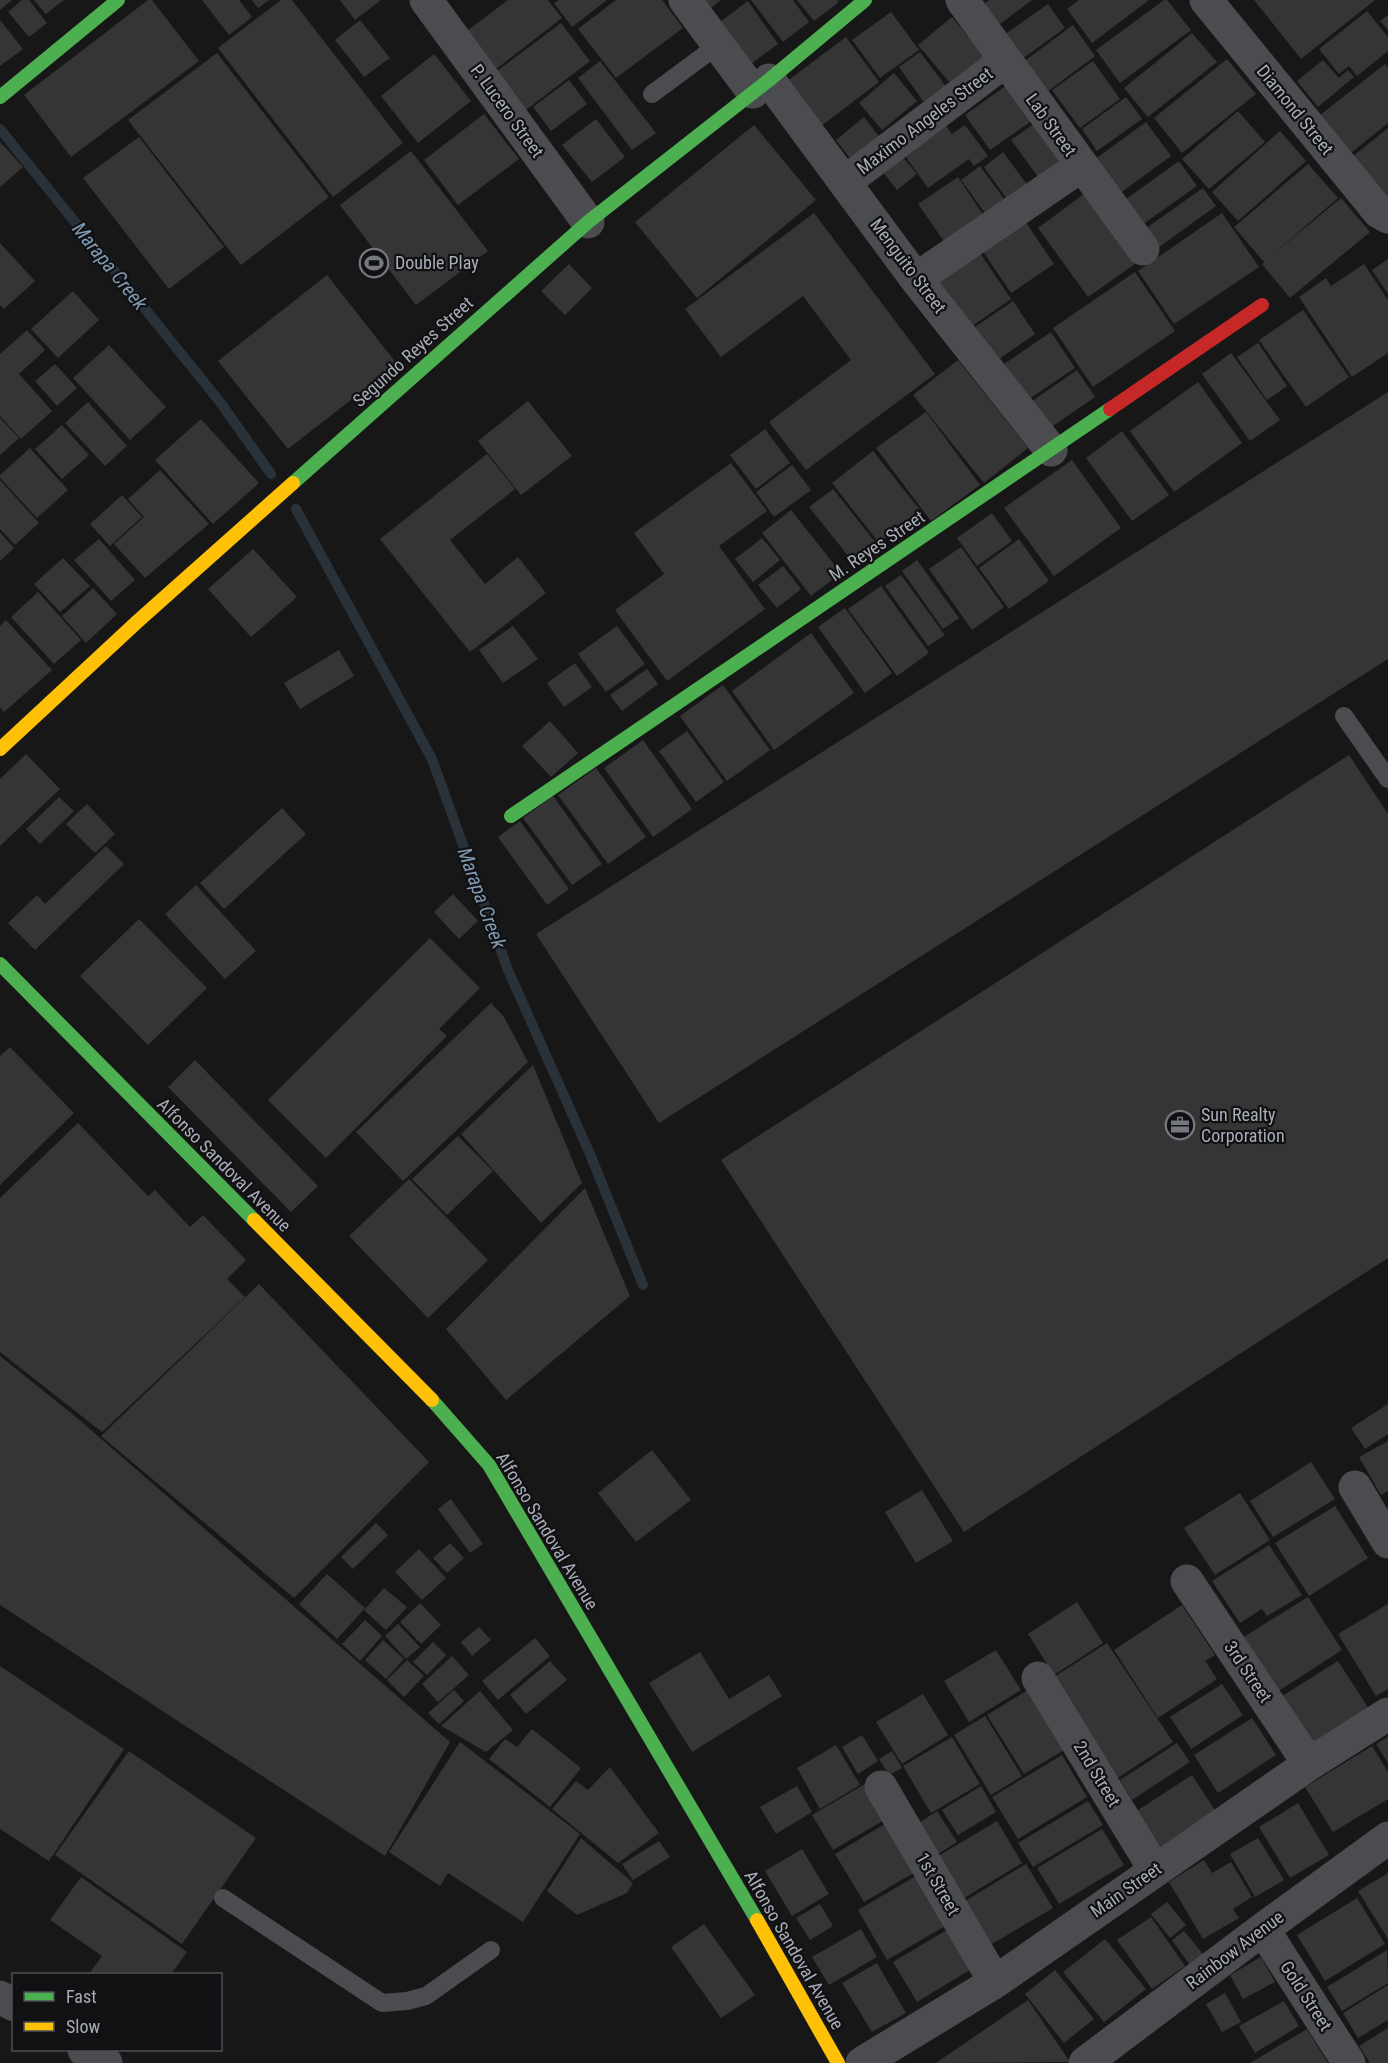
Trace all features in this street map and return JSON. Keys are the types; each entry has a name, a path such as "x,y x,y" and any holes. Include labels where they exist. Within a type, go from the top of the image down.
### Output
{"street":[{"path":"0,97 118,0"},
{"name":"P. Lucero Street","path":"426,0 588,222"},
{"name":"Menguito Street","path":"685,0 718,45 761,86 845,182 916,279 1051,450"},
{"name":"Segundo Reyes Street","path":"0,749 143,616 588,222 761,86 865,0"},
{"name":"Lab Street","path":"962,0 1143,249"},
{"name":"Diamond Street","path":"1206,0 1378,212 1388,217"},
{"name":"Maximo Angeles Street","path":"845,182 1005,61"},
{"path":"916,279 1081,166"},
{"name":"M. Reyes Street","path":"511,816 1262,305"},
{"name":"Alfonso Sandoval Avenue","path":"0,964 445,1413 489,1465 677,1788 738,1887 838,2063"},
{"path":"1355,1487 1388,1542"},
{"name":"3rd Street","path":"1187,1581 1309,1764"},
{"name":"2nd Street","path":"1038,1678 1155,1870"},
{"name":"Main Street","path":"862,2063 995,1982 1309,1764 1388,1714"},
{"name":"1st Street","path":"881,1787 995,1982"},
{"name":"Rainbow Avenue","path":"1084,2063 1117,2053 1263,1929 1388,1838"},
{"name":"Gold Street","path":"1263,1929 1349,2063"},
{"path":"87,2051 106,2063"}],"lane":[{"path":"652,94 718,45"},
{"path":"1344,716 1388,779"},
{"path":"223,1898 382,2003 408,2001 426,1996 491,1950"}],"building":[{"path":"0,0 12,0 0,10"},
{"path":"22,0 29,0 47,23 29,37 8,12"},
{"path":"34,0 64,0 46,14"},
{"path":"148,0 152,0 199,61 71,157 24,95"},
{"path":"202,0 239,0 252,17 229,35"},
{"path":"252,0 269,0 258,8"},
{"path":"281,0 292,0 403,143 333,197 218,48"},
{"path":"340,0 381,0 355,20"},
{"path":"508,0 548,0 562,18 496,69 467,31"},
{"path":"559,0 607,0 572,27 554,3"},
{"path":"616,0 662,0 683,28 616,78 578,29"},
{"path":"692,0 721,0 703,14"},
{"path":"751,0 793,0 809,22 783,42"},
{"path":"797,0 837,0 839,2 814,21"},
{"path":"989,0 1032,0 996,27 981,6"},
{"path":"1079,0 1149,0 1092,43 1067,9"},
{"path":"1167,0 1191,30 1120,83 1096,50"},
{"path":"1254,0 1375,0 1301,59"},
{"path":"748,1 778,44 744,69 713,27"},
{"path":"1048,4 1065,28 1022,59 1004,35"},
{"path":"1367,11 1388,37 1388,51 1357,76 1349,66 1339,74 1319,49"},
{"path":"891,12 919,50 880,78 852,40"},
{"path":"1388,15 1388,30 1380,21"},
{"path":"952,17 989,62 955,89 918,45"},
{"path":"0,20 23,49 0,66"},
{"path":"360,20 390,58 364,77 335,40"},
{"path":"561,23 590,61 526,110 497,71"},
{"path":"1073,25 1095,56 1043,95 1019,65"},
{"path":"1192,33 1217,62 1148,117 1124,88"},
{"path":"846,37 879,82 816,130 782,85"},
{"path":"920,52 950,92 928,108 899,67"},
{"path":"217,53 329,197 241,265 128,120"},
{"path":"434,54 471,101 418,143 381,96"},
{"path":"1227,59 1256,94 1182,153 1154,118"},
{"path":"1323,60 1339,78 1348,70 1354,77 1318,107 1297,81"},
{"path":"600,61 656,133 632,150 578,78"},
{"path":"1093,61 1120,99 1080,128 1052,90"},
{"path":"1385,64 1388,68 1388,123 1346,157 1315,119"},
{"path":"894,73 917,101 882,130 859,103"},
{"path":"569,80 587,104 551,131 533,107"},
{"path":"1007,85 1033,120 990,150 965,115"},
{"path":"1126,97 1142,119 1097,151 1082,129"},
{"path":"1238,111 1265,142 1209,189 1182,159"},
{"path":"484,114 519,159 458,205 424,160"},
{"path":"939,116 952,134 965,125 988,156 974,166 969,159 928,188 898,146"},
{"path":"864,117 884,143 856,166 836,140"},
{"path":"596,119 625,157 592,182 562,145"},
{"path":"1146,122 1171,156 1119,194 1094,160"},
{"path":"1035,123 1062,159 1038,177 1011,140"},
{"path":"754,125 816,200 697,298 635,222"},
{"path":"1388,128 1388,201 1352,157"},
{"path":"1280,131 1306,161 1238,221 1212,192"},
{"path":"139,137 224,247 169,289 83,178"},
{"path":"0,142 23,167 0,187"},
{"path":"411,151 488,251 416,305 340,205"},
{"path":"1003,152 1029,187 1009,202 984,167"},
{"path":"902,156 917,174 897,190 882,171"},
{"path":"1179,161 1197,186 1139,227 1122,202"},
{"path":"1308,164 1338,198 1272,255 1341,198 1370,232 1290,298 1262,264 1264,262 1234,227"},
{"path":"980,166 1007,203 988,217 961,180"},
{"path":"958,177 987,221 948,247 918,204"},
{"path":"1092,188 1142,259 1088,297 1038,228"},
{"path":"1203,188 1216,206 1155,250 1142,231"},
{"path":"814,213 935,374 806,470 769,422 851,360 803,296 721,357 685,309"},
{"path":"1222,213 1259,267 1174,324 1138,271"},
{"path":"1025,221 1054,264 1011,293 982,250"},
{"path":"0,243 35,281 4,309 0,305"},
{"path":"976,247 1011,299 968,329 932,277"},
{"path":"1388,259 1388,294 1372,270"},
{"path":"569,264 592,288 565,315 541,291"},
{"path":"1364,264 1388,300 1388,353 1352,377 1299,297 1326,278 1331,286"},
{"path":"1135,272 1175,331 1093,387 1053,328"},
{"path":"327,275 397,364 288,449 218,361"},
{"path":"73,291 99,320 58,358 31,329"},
{"path":"1013,301 1035,334 992,364 969,331"},
{"path":"1303,310 1349,377 1306,407 1259,340"},
{"path":"27,330 45,350 19,374 52,411 21,439 0,416 0,354"},
{"path":"1051,332 1075,368 1029,399 1004,364"},
{"path":"1258,343 1287,386 1267,400 1237,357"},
{"path":"109,345 166,407 130,440 73,378"},
{"path":"1231,353 1280,420 1250,441 1202,374"},
{"path":"958,360 1028,448 984,483 913,395"},
{"path":"55,364 77,388 57,406 35,381"},
{"path":"1077,370 1095,397 1050,428 1032,401"},
{"path":"1198,382 1242,443 1174,492 1130,431"},
{"path":"1388,392 1388,659 659,1123 536,934"},
{"path":"528,401 572,456 521,495 478,441"},
{"path":"88,402 127,446 105,466 65,423"},
{"path":"926,412 980,485 931,521 876,448"},
{"path":"0,418 19,438 0,455"},
{"path":"201,419 259,483 213,524 155,460"},
{"path":"62,425 89,455 62,479 35,449"},
{"path":"765,429 790,463 756,489 730,455"},
{"path":"1122,431 1169,495 1132,521 1086,458"},
{"path":"30,448 68,490 37,518 0,478 0,475"},
{"path":"873,451 920,510 879,543 832,483"},
{"path":"487,454 515,489 450,540 485,584 518,557 546,593 470,652 380,539"},
{"path":"1072,460 1121,528 1054,576 1004,508"},
{"path":"731,463 767,511 719,546 765,609 667,681 615,610 664,574 634,533"},
{"path":"792,465 811,490 774,517 756,492"},
{"path":"160,470 209,524 145,578 114,544 144,517 128,499"},
{"path":"0,480 39,523 15,545 0,529"},
{"path":"833,489 880,548 857,567 809,507"},
{"path":"122,495 142,517 110,546 90,524"},
{"path":"791,510 841,573 811,596 762,533"},
{"path":"992,513 1012,541 977,566 957,538"},
{"path":"0,532 14,548 0,561"},
{"path":"762,538 780,560 753,582 735,559"},
{"path":"99,539 135,580 111,601 74,560"},
{"path":"1019,539 1049,581 1009,609 979,568"},
{"path":"961,547 1004,607 972,630 929,569"},
{"path":"253,549 297,597 251,637 208,589"},
{"path":"63,558 90,586 60,612 34,584"},
{"path":"917,560 959,618 943,629 902,571"},
{"path":"783,566 801,589 777,608 758,585"},
{"path":"901,575 945,635 928,646 885,586"},
{"path":"881,586 929,653 897,676 848,609"},
{"path":"93,588 117,614 86,643 62,616"},
{"path":"38,592 81,640 54,664 11,617"},
{"path":"845,608 892,673 865,693 818,627"},
{"path":"6,620 52,670 4,712 0,707 0,626"},
{"path":"513,626 538,659 503,683 479,650"},
{"path":"617,626 645,664 606,692 578,654"},
{"path":"811,633 854,693 774,750 732,691"},
{"path":"339,650 354,676 300,709 284,683"},
{"path":"575,663 592,687 564,707 547,683"},
{"path":"647,669 658,684 622,711 610,695"},
{"path":"723,685 770,750 727,781 680,716"},
{"path":"550,721 578,753 551,777 522,746"},
{"path":"687,731 724,782 696,802 659,751"},
{"path":"643,740 692,809 653,837 604,768"},
{"path":"26,754 60,789 0,846 0,779"},
{"path":"1349,755 1388,814 1388,1258 964,1532 721,1160"},
{"path":"596,768 646,837 608,864 558,795"},
{"path":"553,796 602,864 572,885 523,818"},
{"path":"59,797 74,811 40,844 26,829"},
{"path":"87,804 115,834 95,853 66,824"},
{"path":"282,808 306,834 224,909 200,883"},
{"path":"520,821 569,889 547,905 498,837"},
{"path":"106,846 124,864 35,950 8,923 37,895 45,904"},
{"path":"196,885 256,951 225,979 165,914"},
{"path":"453,894 478,921 459,939 434,912"},
{"path":"139,919 207,988 148,1045 80,976"},
{"path":"430,938 480,988 439,1029 447,1036 326,1158 268,1100"},
{"path":"491,1003 504,1017 528,1062 403,1181 356,1132"},
{"path":"10,1047 74,1113 0,1185 0,1056"},
{"path":"195,1060 318,1186 291,1212 168,1087"},
{"path":"533,1065 582,1183 541,1223 461,1134"},
{"path":"78,1123 148,1196 155,1190 190,1227 203,1215 246,1260 227,1279 245,1297 102,1432 0,1352 0,1198"},
{"path":"458,1136 493,1171 447,1215 412,1179"},
{"path":"409,1179 488,1260 428,1318 349,1236"},
{"path":"585,1188 630,1296 506,1400 446,1329"},
{"path":"259,1284 429,1462 294,1598 101,1436"},
{"path":"0,1356 76,1417 450,1742 385,1856 0,1605"},
{"path":"1388,1404 1388,1434 1365,1449 1351,1428"},
{"path":"1388,1441 1388,1491 1381,1495 1359,1457"},
{"path":"652,1450 691,1500 636,1542 598,1493"},
{"path":"1311,1462 1335,1499 1273,1537 1250,1501"},
{"path":"922,1490 953,1541 916,1563 885,1512"},
{"path":"1240,1493 1270,1540 1215,1575 1184,1528"},
{"path":"451,1499 483,1544 470,1553 438,1509"},
{"path":"1335,1506 1368,1558 1309,1596 1275,1543"},
{"path":"376,1523 388,1535 353,1569 341,1557"},
{"path":"450,1543 464,1558 447,1573 433,1558"},
{"path":"1269,1545 1302,1595 1267,1616 1262,1609 1240,1623 1212,1581"},
{"path":"419,1549 446,1578 422,1600 395,1572"},
{"path":"327,1574 365,1608 337,1639 299,1604"},
{"path":"384,1588 407,1607 386,1630 364,1610"},
{"path":"1308,1597 1342,1650 1277,1692 1242,1638"},
{"path":"1077,1602 1103,1643 1054,1675 1028,1634"},
{"path":"420,1603 441,1625 421,1644 400,1622"},
{"path":"1388,1604 1388,1689 1376,1696 1338,1634"},
{"path":"1182,1605 1215,1655 1205,1661 1217,1679 1158,1718 1114,1650"},
{"path":"365,1620 382,1636 360,1661 342,1644"},
{"path":"398,1624 420,1647 406,1659 385,1636"},
{"path":"479,1627 491,1640 472,1656 461,1642"},
{"path":"535,1638 550,1656 498,1700 482,1681"},
{"path":"383,1640 404,1659 386,1679 365,1660"},
{"path":"433,1642 446,1655 427,1675 413,1662"},
{"path":"1107,1643 1173,1742 1111,1782 1046,1682"},
{"path":"996,1650 1021,1690 969,1722 944,1681"},
{"path":"700,1652 729,1699 769,1675 782,1696 692,1752 649,1683"},
{"path":"452,1656 469,1675 438,1702 422,1684"},
{"path":"407,1660 424,1676 404,1697 387,1680"},
{"path":"550,1661 567,1680 526,1714 510,1695"},
{"path":"1338,1661 1371,1712 1314,1748 1282,1696"},
{"path":"0,1666 124,1749 49,1861 0,1829"},
{"path":"1222,1684 1243,1715 1191,1749 1170,1717"},
{"path":"454,1690 464,1701 439,1724 428,1713"},
{"path":"1028,1690 1064,1750 1024,1774 987,1715"},
{"path":"480,1691 513,1730 486,1752 441,1726"},
{"path":"923,1694 948,1735 902,1764 876,1722"},
{"path":"985,1716 1022,1776 991,1795 954,1735"},
{"path":"1252,1718 1276,1755 1218,1793 1194,1755"},
{"path":"532,1729 581,1768 550,1807 489,1759 505,1739 517,1747"},
{"path":"862,1735 878,1761 858,1774 842,1747"},
{"path":"952,1737 980,1784 931,1813 903,1766"},
{"path":"1388,1737 1388,1763 1376,1744"},
{"path":"460,1742 580,1834 523,1922 448,1873 440,1886 389,1852"},
{"path":"1177,1743 1190,1762 1132,1800 1120,1780"},
{"path":"836,1745 860,1785 820,1809 797,1768"},
{"path":"1372,1746 1388,1772 1388,1799 1333,1832 1305,1787"},
{"path":"129,1751 256,1838 182,1944 55,1855"},
{"path":"892,1751 902,1768 889,1775 879,1759"},
{"path":"1062,1755 1087,1797 1018,1839 992,1797"},
{"path":"610,1767 659,1833 618,1863 552,1809 576,1781 588,1790"},
{"path":"1192,1775 1218,1815 1158,1854 1132,1814"},
{"path":"865,1784 886,1819 833,1850 812,1815"},
{"path":"797,1786 812,1812 776,1834 760,1807"},
{"path":"981,1786 996,1812 958,1835 942,1810"},
{"path":"1088,1801 1103,1825 1033,1867 1018,1843"},
{"path":"1298,1803 1329,1855 1290,1878 1259,1827"},
{"path":"937,1811 957,1842 935,1856 916,1825"},
{"path":"997,1821 1022,1863 961,1900 935,1858"},
{"path":"888,1822 917,1871 864,1902 835,1854"},
{"path":"1102,1829 1124,1865 1059,1904 1037,1868"},
{"path":"581,1838 633,1883 627,1893 577,1915 547,1891"},
{"path":"1258,1838 1284,1880 1255,1897 1230,1854"},
{"path":"659,1841 670,1857 633,1880 622,1864"},
{"path":"802,1849 829,1894 792,1916 765,1871"},
{"path":"1204,1860 1212,1873 1231,1862 1252,1897 1233,1909 1239,1918 1203,1939 1169,1882"},
{"path":"1026,1864 1053,1908 992,1944 965,1901"},
{"path":"1388,1873 1388,1939 1358,1891"},
{"path":"916,1876 947,1925 887,1960 858,1910"},
{"path":"81,1877 187,1952 172,1973 90,1973 102,1956 50,1920"},
{"path":"1357,1898 1385,1944 1325,1981 1297,1935"},
{"path":"1167,1902 1186,1925 1170,1938 1151,1914"},
{"path":"820,1904 833,1926 810,1940 796,1918"},
{"path":"1151,1917 1185,1966 1152,1989 1117,1940"},
{"path":"704,1924 755,1995 721,2018 671,1947"},
{"path":"950,1928 973,1968 917,2002 893,1962"},
{"path":"861,1929 877,1957 829,1985 812,1957"},
{"path":"1184,1931 1203,1954 1190,1965 1172,1940"},
{"path":"1105,1939 1146,1989 1104,2022 1063,1972"},
{"path":"1387,1950 1388,1983 1342,2011 1327,1987"},
{"path":"1261,1957 1275,1982 1243,1999 1230,1975"},
{"path":"877,1963 906,2013 872,2032 842,1983"},
{"path":"1055,1970 1094,2019 1064,2043 1025,1994"},
{"path":"1388,1985 1388,2020 1358,2038 1343,2013"},
{"path":"1225,1993 1241,2022 1222,2032 1206,2004"},
{"path":"1028,2000 1070,2062 936,2063"},
{"path":"1284,2001 1299,2026 1255,2053 1239,2026"},
{"path":"1388,2028 1388,2063 1370,2063 1359,2046"},
{"path":"1307,2029 1328,2063 1250,2063"}],"waterway":[{"name":"Marapa Creek","path":"0,129 220,402 271,474"},
{"name":"Marapa Creek","path":"296,509 432,759 508,970 590,1154 643,1285"}],"traffic: fast":[{"path":"0,97 118,0"},
{"path":"293,483 588,222 769,80 865,0"},
{"path":"511,816 1110,409"},
{"path":"0,964 254,1220"},
{"path":"432,1400 489,1465 757,1920"}],"traffic: slow":[{"path":"0,749 138,621 293,483"},
{"path":"254,1220 432,1400"},
{"path":"757,1920 838,2063"}],"traffic: jam":[{"path":"1110,409 1262,305"}],"place":[{"name":"Double Play","path":"374,263"},
{"name":"Sun Realty Corporation","path":"1180,1125"}]}
